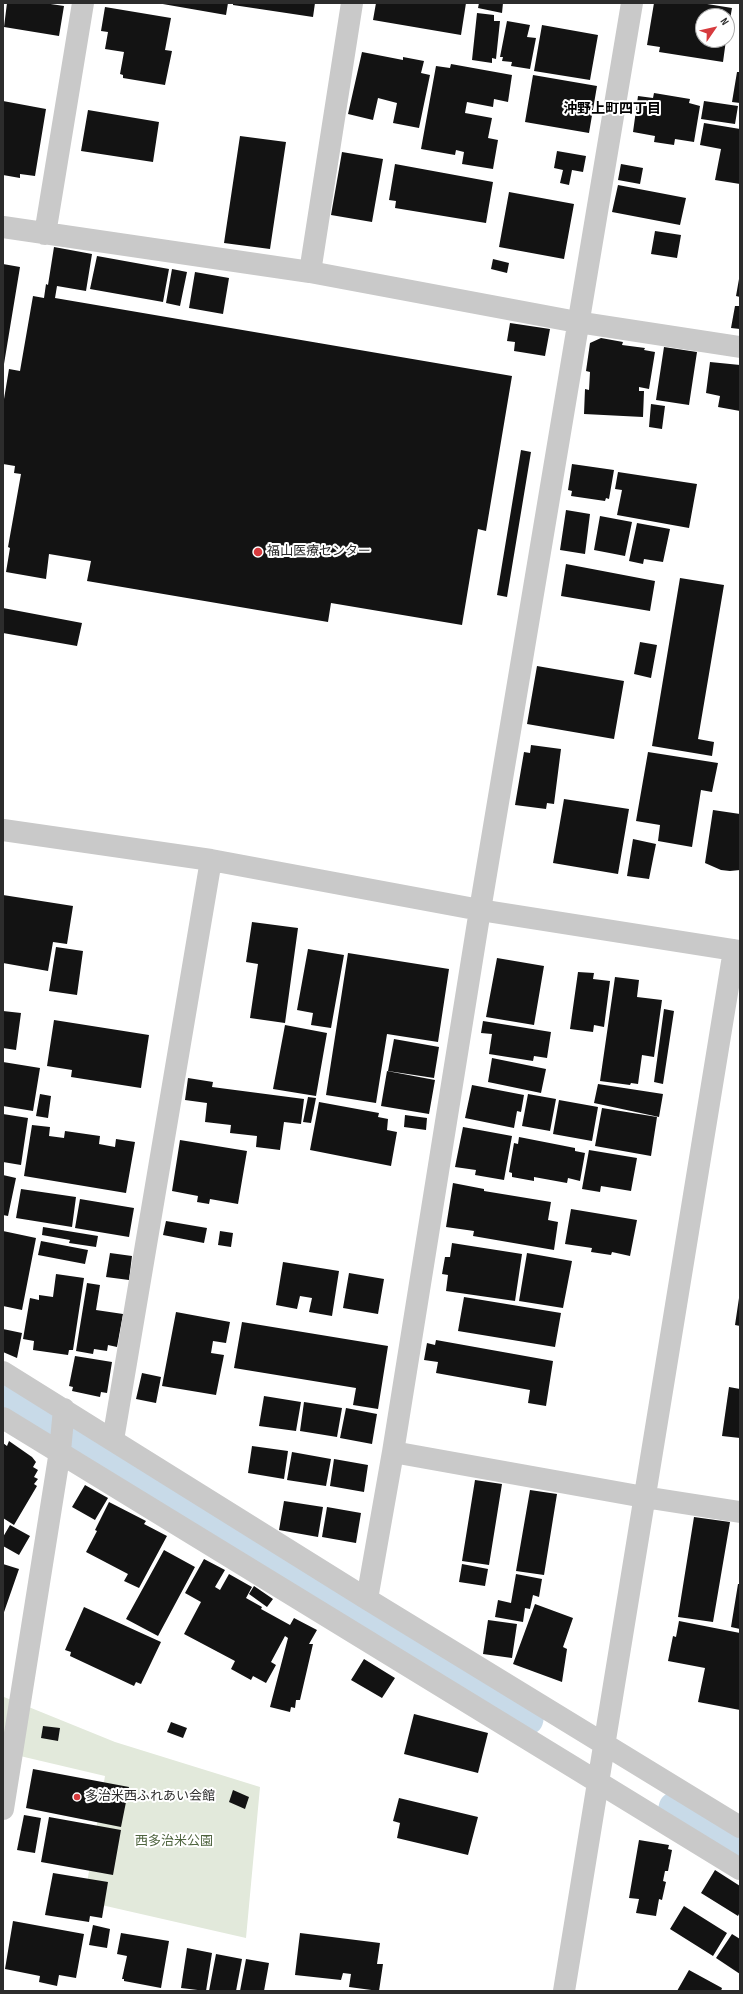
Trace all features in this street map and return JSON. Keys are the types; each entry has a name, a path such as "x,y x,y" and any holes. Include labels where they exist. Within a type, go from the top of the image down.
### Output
{"street":[{"path":"45,234 83,3"},
{"path":"310,272 352,3"},
{"path":"367,1599 393,1452 480,910 577,322 632,3"},
{"path":"3,227 310,272 577,322 740,347"},
{"path":"3,830 211,860 480,910 737,951 644,1497 606,1745 598,1783 564,1991"},
{"path":"113,1440 211,860"},
{"path":"3,1372 64,1414 113,1440 367,1599 740,1827"},
{"path":"3,1809 64,1414"},
{"path":"3,1418 60,1447 363,1639 740,1869"},
{"path":"393,1452 644,1497 740,1512"}],"green space":[{"name":"西多治米公園","path":"4,1697 115,1742 260,1787 246,1938 84,1901 105,1776 3,1752"}],"building":[{"path":"7,3 44,3 64,6 59,36 4,27"},
{"path":"157,3 228,3 226,15"},
{"path":"233,3 315,3 313,17 233,5"},
{"path":"376,3 466,3 461,35 373,20"},
{"path":"479,3 503,3 502,13 478,8"},
{"path":"654,3 701,3 732,8 695,8 695,48 725,48 723,62 659,52 660,47 647,45"},
{"path":"105,7 171,18 165,50 172,51 165,85 123,78 123,75 120,74 124,52 105,49 108,32 101,31"},
{"path":"477,13 494,15 494,21 500,21 496,59 492,58 492,63 472,60"},
{"path":"507,21 530,25 527,37 536,38 530,69 511,66 512,62 502,61 503,57 500,57"},
{"path":"542,25 598,35 590,80 534,71"},
{"path":"362,52 403,60 403,57 424,61 421,73 430,75 419,128 393,123 397,103 378,98 373,120 348,114"},
{"path":"451,64 512,75 508,102 494,99 493,107 467,102 465,113 492,118 488,138 498,140 493,169 462,164 464,152 456,150 455,155 421,149 436,66 450,68"},
{"path":"737,72 740,72 740,103 732,102"},
{"path":"533,75 597,86 589,133 525,122"},
{"path":"654,93 690,99 689,103 700,106 694,142 675,139 674,145 654,142 655,136 633,132 638,96 653,98"},
{"path":"3,101 46,109 35,176 20,174 20,178 3,175"},
{"path":"704,101 738,106 735,124 701,119"},
{"path":"88,110 159,122 153,162 81,151"},
{"path":"704,123 740,129 740,184 715,180 721,149 700,145"},
{"path":"240,136 286,142 270,249 224,243"},
{"path":"557,151 586,156 583,172 572,170 569,185 560,183 563,170 554,168"},
{"path":"342,152 383,159 372,222 331,215"},
{"path":"395,164 493,182 486,223 395,208 396,201 389,200"},
{"path":"621,164 643,168 640,184 618,180"},
{"path":"618,185 686,198 680,225 612,212"},
{"path":"509,192 574,204 564,259 499,247"},
{"path":"655,231 681,235 677,258 651,254"},
{"path":"54,247 92,254 86,291 57,286 55,298 512,376 486,531 478,529 462,625 331,603 328,622 87,581 91,561 49,554 46,579 6,572 10,548 8,547 21,474 14,473 15,466 3,464 3,405 9,369 20,371 33,296 44,298 46,284 48,285"},
{"path":"97,256 169,269 163,302 90,289"},
{"path":"493,259 509,263 507,273 491,269"},
{"path":"3,264 20,267 4,364 3,364"},
{"path":"172,269 187,272 180,306 166,303"},
{"path":"195,272 229,278 223,314 189,308"},
{"path":"740,279 740,297 736,296"},
{"path":"735,306 740,306 740,329 731,328"},
{"path":"510,323 550,329 545,356 514,351 515,342 507,341"},
{"path":"601,338 623,342 622,345 645,348 644,350 655,352 649,389 639,387 639,391 644,391 643,417 584,414 585,389 589,390 590,372 586,371 590,343"},
{"path":"664,347 697,352 689,405 656,400"},
{"path":"710,362 740,365 740,411 718,407 720,396 706,393"},
{"path":"651,404 665,406 662,429 649,427"},
{"path":"521,450 531,452 507,597 497,595"},
{"path":"572,464 614,470 609,499 606,498 605,501 571,496 572,491 568,490"},
{"path":"618,472 697,484 689,528 617,515 622,490 615,489"},
{"path":"566,510 590,514 585,554 560,550"},
{"path":"600,516 632,522 625,556 594,550"},
{"path":"637,523 670,529 663,562 644,559 643,564 629,561"},
{"path":"566,564 655,581 650,611 561,596"},
{"path":"680,578 724,585 698,739 714,742 712,756 652,746"},
{"path":"3,608 82,623 77,646 3,633"},
{"path":"640,642 657,645 651,678 634,674"},
{"path":"537,666 624,681 614,739 527,724"},
{"path":"531,745 561,749 554,804 547,803 546,809 515,805 524,752 530,753"},
{"path":"648,752 718,763 712,792 701,790 692,847 658,841 660,825 636,821"},
{"path":"564,799 629,809 618,874 553,863"},
{"path":"713,810 740,814 740,870 721,870 705,863"},
{"path":"633,839 656,844 649,879 627,876"},
{"path":"3,895 73,906 67,944 53,942 48,971 3,963"},
{"path":"252,922 298,928 285,1023 250,1018 258,964 246,962"},
{"path":"56,947 83,951 77,995 49,991"},
{"path":"308,949 344,955 331,1028 311,1025 313,1013 297,1010"},
{"path":"348,953 449,969 438,1042 387,1034 376,1103 326,1095"},
{"path":"497,958 544,966 534,1025 486,1017"},
{"path":"578,972 594,973 593,979 610,981 604,1027 594,1025 593,1032 570,1029"},
{"path":"615,977 639,980 637,997 662,1000 654,1057 642,1055 638,1084 631,1083 630,1085 600,1081"},
{"path":"664,1009 674,1011 663,1084 654,1082"},
{"path":"3,1011 21,1013 16,1050 3,1048"},
{"path":"54,1020 149,1035 141,1088 71,1077 72,1070 47,1066"},
{"path":"483,1021 551,1032 547,1058 534,1056 533,1061 489,1054 492,1034 481,1033"},
{"path":"285,1025 327,1033 316,1096 273,1089"},
{"path":"394,1039 439,1047 434,1078 388,1071"},
{"path":"492,1058 546,1069 541,1093 488,1082"},
{"path":"3,1062 40,1068 33,1111 3,1106"},
{"path":"387,1071 435,1080 429,1114 381,1106"},
{"path":"188,1078 213,1082 212,1087 304,1099 301,1124 284,1122 280,1150 256,1147 257,1136 230,1133 231,1125 205,1122 207,1103 185,1100"},
{"path":"598,1084 663,1094 659,1117 594,1103"},
{"path":"472,1085 524,1095 521,1112 517,1111 514,1128 465,1118"},
{"path":"40,1094 51,1096 48,1118 36,1116"},
{"path":"528,1094 556,1099 550,1131 522,1126"},
{"path":"308,1097 316,1098 311,1123 303,1122"},
{"path":"559,1100 598,1107 592,1141 553,1134"},
{"path":"319,1102 379,1113 378,1117 388,1119 387,1130 397,1132 391,1166 310,1150"},
{"path":"602,1108 657,1117 651,1156 595,1146"},
{"path":"3,1114 28,1118 21,1165 3,1162"},
{"path":"405,1115 427,1118 426,1130 404,1127"},
{"path":"32,1125 50,1127 49,1136 64,1138 65,1131 100,1136 99,1144 115,1147 116,1139 135,1142 126,1193 24,1176"},
{"path":"463,1127 512,1136 504,1180 475,1175 476,1170 455,1167"},
{"path":"519,1137 575,1148 575,1151 585,1153 580,1181 568,1178 567,1183 534,1177 534,1181 512,1177 512,1173 509,1172 514,1143 518,1144"},
{"path":"180,1140 247,1151 238,1204 210,1199 209,1204 197,1202 198,1196 172,1191"},
{"path":"589,1150 637,1158 631,1191 601,1186 600,1192 582,1189"},
{"path":"3,1175 16,1178 8,1216 3,1215"},
{"path":"453,1183 484,1189 484,1191 551,1202 548,1220 558,1222 554,1250 473,1236 474,1231 446,1227"},
{"path":"21,1189 76,1197 72,1227 16,1218"},
{"path":"80,1199 134,1208 129,1237 75,1228"},
{"path":"571,1209 637,1220 630,1256 612,1252 611,1255 591,1252 592,1248 565,1244"},
{"path":"166,1221 207,1228 204,1243 163,1235"},
{"path":"43,1227 98,1236 96,1247 69,1243 70,1240 42,1235"},
{"path":"3,1231 36,1238 22,1310 3,1306"},
{"path":"220,1231 233,1233 231,1247 218,1245"},
{"path":"41,1241 88,1250 85,1264 38,1255"},
{"path":"452,1243 522,1254 515,1301 446,1291 448,1275 442,1274 445,1257 450,1257"},
{"path":"110,1253 132,1256 129,1280 106,1277"},
{"path":"527,1253 572,1261 563,1308 519,1301"},
{"path":"283,1262 339,1271 332,1316 309,1312 312,1298 300,1296 297,1309 276,1305"},
{"path":"349,1273 384,1279 378,1314 343,1308"},
{"path":"56,1274 84,1278 73,1350 69,1350 68,1355 33,1350 34,1341 23,1339 30,1298 39,1300 39,1295 53,1297"},
{"path":"87,1283 100,1285 96,1310 123,1314 117,1347 108,1345 107,1351 94,1349 93,1354 76,1351"},
{"path":"464,1297 561,1313 555,1347 458,1331"},
{"path":"739,1298 740,1299 740,1326 735,1325"},
{"path":"176,1312 230,1322 226,1343 213,1341 211,1353 224,1355 216,1395 162,1386"},
{"path":"242,1322 388,1346 378,1409 353,1405 356,1388 234,1368"},
{"path":"3,1329 22,1333 17,1358 3,1352"},
{"path":"436,1340 553,1361 546,1406 528,1403 530,1390 436,1373 438,1362 424,1360 427,1343 435,1345"},
{"path":"75,1356 112,1362 107,1393 101,1392 100,1397 72,1391 73,1387 69,1386"},
{"path":"142,1373 161,1377 156,1403 136,1399"},
{"path":"729,1387 740,1389 740,1438 722,1436"},
{"path":"264,1396 301,1402 296,1431 259,1426"},
{"path":"304,1402 342,1408 337,1437 300,1431"},
{"path":"346,1408 377,1414 372,1444 340,1438"},
{"path":"9,1441 32,1457 36,1462 33,1467 38,1470 34,1477 38,1479 34,1484 37,1486 14,1525 3,1518 3,1443 7,1446"},
{"path":"252,1446 288,1451 284,1479 248,1473"},
{"path":"292,1452 331,1459 326,1486 287,1480"},
{"path":"334,1459 368,1465 364,1492 330,1486"},
{"path":"475,1480 502,1484 489,1565 462,1561"},
{"path":"85,1485 108,1498 95,1520 72,1507"},
{"path":"530,1490 557,1494 544,1575 516,1571"},
{"path":"284,1501 323,1507 318,1537 279,1530"},
{"path":"109,1502 146,1521 144,1524 167,1536 139,1588 124,1581 128,1574 86,1552 97,1531 95,1530"},
{"path":"327,1507 361,1513 356,1543 322,1537"},
{"path":"694,1517 730,1522 713,1622 678,1617"},
{"path":"10,1525 30,1536 19,1555 3,1546 3,1537"},
{"path":"164,1550 195,1567 158,1636 126,1619"},
{"path":"204,1559 225,1570 215,1587 220,1590 229,1574 252,1587 246,1598 262,1607 261,1609 290,1625 294,1618 317,1630 309,1644 313,1644 300,1700 296,1700 295,1708 291,1707 290,1712 270,1707 288,1638 285,1636 271,1662 276,1665 266,1683 253,1676 251,1680 231,1669 235,1661 184,1634 201,1602 185,1593"},
{"path":"3,1564 19,1569 3,1615"},
{"path":"462,1564 488,1569 485,1586 459,1582"},
{"path":"516,1574 542,1579 539,1597 533,1595 530,1609 525,1608 523,1622 495,1617 498,1600 511,1603"},
{"path":"738,1584 740,1584 740,1629 731,1627"},
{"path":"254,1586 273,1599 267,1607 249,1594"},
{"path":"535,1604 573,1618 563,1647 567,1649 562,1682 513,1664"},
{"path":"84,1607 161,1642 141,1684 136,1682 134,1686 70,1656 71,1652 65,1650"},
{"path":"488,1620 517,1624 512,1658 483,1654"},
{"path":"679,1621 740,1633 740,1710 698,1702 705,1668 668,1661 673,1636 676,1637"},
{"path":"364,1659 395,1678 382,1698 351,1680"},
{"path":"414,1714 488,1733 478,1773 404,1754"},
{"path":"171,1722 187,1728 183,1738 167,1732"},
{"path":"43,1726 60,1728 58,1741 41,1738"},
{"name":"多治米西ふれあい会館","path":"33,1769 129,1787 121,1827 26,1808"},
{"path":"233,1790 249,1797 245,1809 229,1802"},
{"path":"399,1798 478,1817 468,1855 397,1838 400,1823 393,1821"},
{"path":"24,1815 41,1818 35,1853 17,1850"},
{"path":"49,1817 121,1830 113,1875 41,1862"},
{"path":"639,1840 669,1845 668,1849 672,1850 668,1871 665,1871 663,1881 666,1882 662,1900 659,1899 656,1916 636,1913 639,1899 629,1898"},
{"path":"715,1870 740,1886 740,1912 738,1916 701,1893"},
{"path":"53,1873 108,1882 102,1918 90,1916 89,1922 45,1915"},
{"path":"684,1906 727,1933 713,1956 670,1929"},
{"path":"13,1921 84,1934 76,1978 59,1975 57,1986 39,1982 40,1976 5,1969"},
{"path":"93,1925 110,1929 107,1948 89,1945"},
{"path":"121,1933 169,1941 161,1988 124,1981 124,1979 122,1979 127,1956 117,1954"},
{"path":"300,1933 380,1943 377,1964 383,1964 379,1991 349,1987 351,1974 343,1973 341,1980 295,1975"},
{"path":"732,1934 740,1939 740,1974 716,1958"},
{"path":"187,1948 212,1953 206,1991 181,1988"},
{"path":"216,1954 242,1959 236,1991 209,1991"},
{"path":"246,1959 269,1963 264,1991 240,1991"},
{"path":"689,1970 722,1988 721,1991 677,1991"}],"waterway":[{"path":"3,1396 527,1719"},
{"path":"675,1808 740,1847"}],"place":[{"name":"福山医療センター","path":"258,552"},
{"name":"多治米西ふれあい会館","path":"77,1797"}],"district":[{"name":"沖野上町四丁目","path":"612,109"}]}
